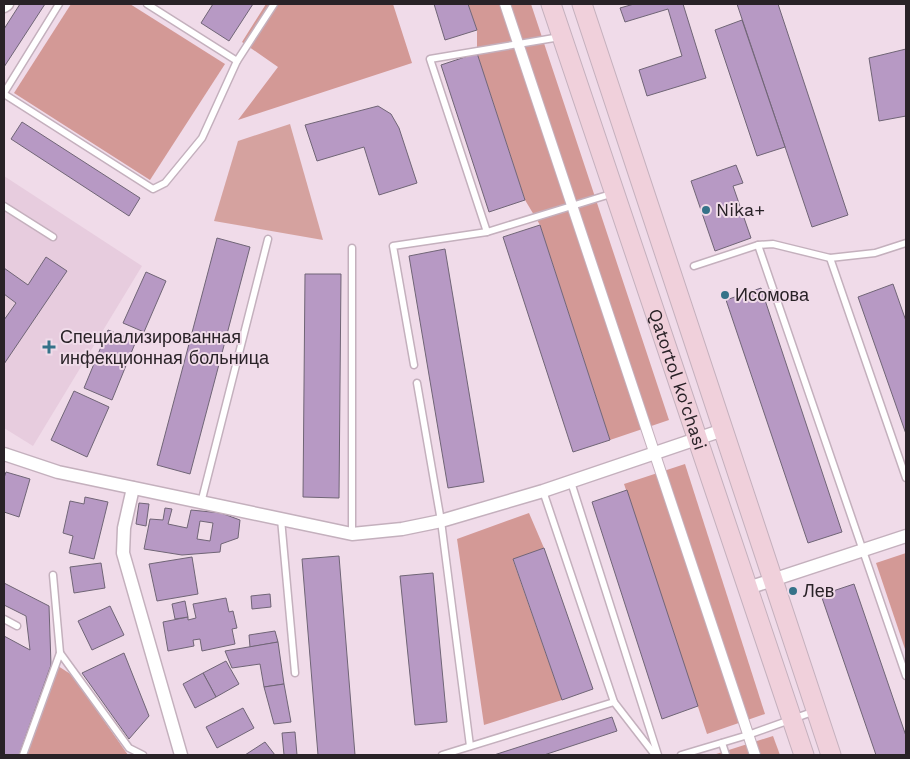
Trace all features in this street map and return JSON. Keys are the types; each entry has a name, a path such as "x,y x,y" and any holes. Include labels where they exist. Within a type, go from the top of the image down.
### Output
{"main road":[{"name":"Qatortol ko'chasi","path":"552,4 804,755"},
{"name":"Qatortol ko'chasi","path":"582,4 831,755"}],"street":[{"path":"505,4 755,755"},
{"path":"4,454 58,472 352,534 402,529 441,521 571,482 723,430"},
{"path":"132,488 124,528 123,553 181,755"},
{"path":"748,588 906,536"}],"lane":[{"path":"59,4 4,94 153,189 165,182 202,138 237,61 274,4"},
{"path":"147,4 237,61"},
{"path":"486,232 430,59 562,36"},
{"path":"414,365 393,246 486,232 615,193"},
{"path":"4,206 53,238"},
{"path":"201,503 268,239"},
{"path":"694,266 758,245 773,244 830,258 875,253 906,243"},
{"path":"758,245 906,676"},
{"path":"352,248 352,534"},
{"path":"830,258 906,478"},
{"path":"417,383 441,521 470,746"},
{"path":"571,482 656,755"},
{"path":"543,491 614,702 656,755"},
{"path":"281,519 295,673"},
{"path":"23,755 60,653 53,575"},
{"path":"4,619 17,626"},
{"path":"60,653 129,748 143,755"},
{"path":"442,755 614,702"},
{"path":"681,755 748,735 816,711"},
{"path":"722,743 726,755"}],"shaded area":[{"path":"71,4 130,4 225,64 150,180 14,93"},
{"path":"266,4 393,4 412,63 238,120 278,67 242,42"},
{"path":"468,4 531,4 669,420 610,440 540,225 525,200 477,53 477,30"},
{"path":"290,124 323,240 214,221 238,141"},
{"name":"Специализированная инфекционная больница","path":"4,176 142,266 33,446 4,428"},
{"path":"685,464 765,714 707,734 624,484"},
{"path":"529,513 544,548 513,560 562,700 484,725 457,539"},
{"path":"906,553 906,652 876,563"},
{"path":"58,666 72,675 128,755 27,755"},
{"path":"773,736 780,755 713,755"}],"building":[{"path":"20,4 45,4 4,67 4,29"},
{"path":"213,4 253,4 229,41 201,23"},
{"path":"434,4 468,4 477,30 445,40"},
{"path":"634,4 683,4 706,78 647,96 639,70 682,56 668,9 625,22 620,8"},
{"path":"737,4 778,4 848,215 812,227"},
{"path":"742,20 785,147 757,156 715,30"},
{"path":"906,49 906,116 879,121 869,58"},
{"path":"477,53 525,200 489,212 441,65"},
{"path":"378,106 391,114 399,128 417,183 379,195 364,147 317,161 305,125"},
{"path":"22,122 140,198 129,216 11,139"},
{"path":"736,165 743,183 733,186 751,238 715,251 691,181"},
{"path":"540,225 610,440 573,452 503,237"},
{"path":"217,238 250,247 190,474 157,465"},
{"path":"445,249 484,482 448,488 409,256"},
{"path":"46,257 67,271 4,364 4,320 16,303 4,294 4,268 28,285"},
{"path":"146,272 166,281 144,332 123,323"},
{"path":"305,274 341,274 339,498 303,497"},
{"path":"893,284 906,321 906,434 858,297"},
{"path":"761,288 842,532 808,543 726,300"},
{"path":"108,330 136,341 112,400 84,388"},
{"path":"74,391 109,407 87,457 51,440"},
{"path":"6,472 30,479 19,517 4,512 4,478"},
{"path":"627,490 698,706 662,719 592,502"},
{"path":"85,497 108,502 94,559 69,553 73,536 63,533 70,501 84,504"},
{"path":"139,503 149,504 146,526 136,524"},
{"path":"165,508 172,509 168,524 187,528 191,510 221,513 240,520 238,538 221,544 220,552 182,555 144,549 150,519 163,520","holes":["200,521 213,523 210,541 197,539"]},
{"path":"544,548 593,689 562,700 513,559"},
{"path":"339,556 355,755 318,755 302,559"},
{"path":"192,557 198,594 157,601 149,564"},
{"path":"101,563 105,588 74,593 70,567"},
{"path":"433,573 447,722 415,725 400,576"},
{"path":"4,583 49,606 51,665 19,755 4,755 4,636 30,650 26,616 4,605"},
{"path":"854,584 906,736 906,755 876,755 821,595"},
{"path":"270,594 271,607 252,609 251,596"},
{"path":"226,598 229,612 233,611 237,628 232,629 235,644 202,651 200,639 193,640 194,646 168,651 163,622 188,617 188,620 196,618 193,604"},
{"path":"185,601 188,617 175,619 172,604"},
{"path":"110,606 124,635 92,650 78,621"},
{"path":"275,631 278,642 250,647 249,635"},
{"path":"278,642 284,684 264,687 260,664 232,668 225,651"},
{"path":"124,653 149,716 129,739 82,673"},
{"path":"226,661 239,684 216,697 203,673"},
{"path":"203,673 216,697 195,708 183,684"},
{"path":"284,684 291,722 274,724 264,687"},
{"path":"243,708 254,728 217,748 206,727"},
{"path":"612,717 617,731 544,755 494,755"},
{"path":"295,732 297,755 284,755 282,733"},
{"path":"265,742 275,755 245,755"}],"place":[{"name":"Nika+","path":"706,210"},
{"name":"Исомова","path":"725,295"},
{"name":"Специализированная инфекционная больница","path":"49,347"},
{"name":"Лев","path":"793,591"}]}
